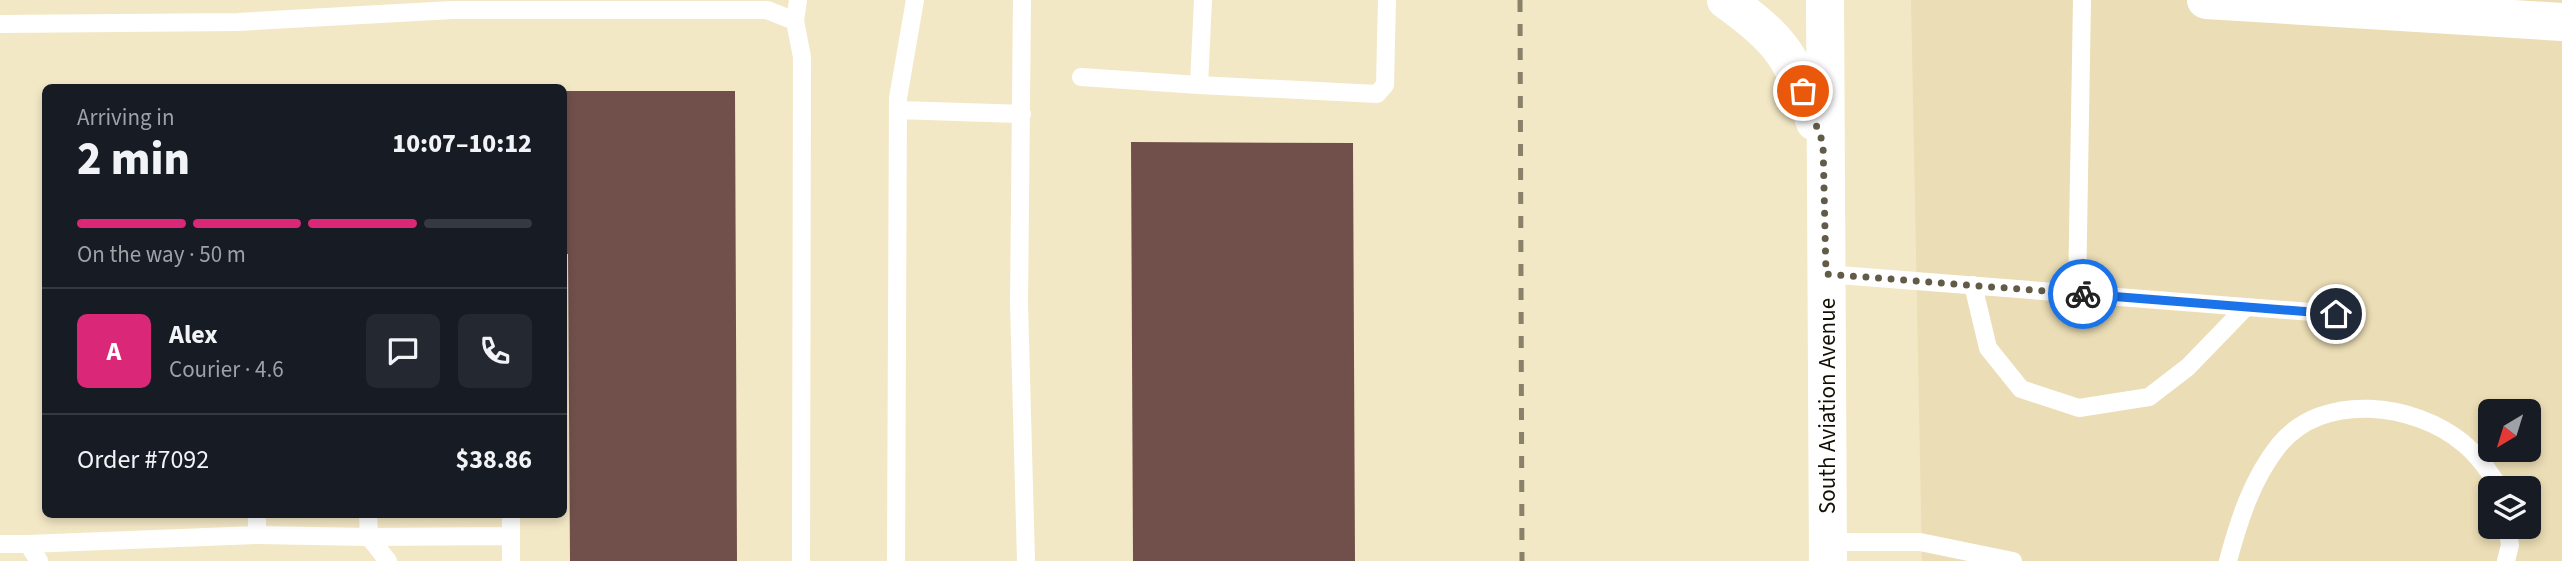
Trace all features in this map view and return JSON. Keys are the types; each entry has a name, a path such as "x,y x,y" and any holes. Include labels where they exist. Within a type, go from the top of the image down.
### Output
{"street":[{"path":"1726,0 1762,26 1779,43 1794,65 1823,143"},
{"name":"South Aviation Avenue","path":"1825,0 1823,143 1827,551"},
{"path":"2206,0 2562,22"}],"lane":[{"path":"798,0 795,21 802,71 802,561"},
{"path":"897,561 898,110 915,0"},
{"path":"1022,0 1019,316 1026,561"},
{"path":"1199,85 1203,0"},
{"path":"1081,77 1377,94 1385,85 1387,0"},
{"path":"2077,294 2082,0"},
{"path":"0,24 238,22 382,7 452,10 767,10 795,21"},
{"path":"898,110 1022,114"},
{"path":"1826,274 2336,314"},
{"path":"1973,285 1988,348 2021,389 2078,408 2149,397 2188,367 2246,307"},
{"path":"2228,561 2238,521 2255,482 2281,443 2320,414 2365,408 2419,416 2464,443 2490,476"},
{"path":"257,518 257,535"},
{"path":"369,518 369,537 388,561"},
{"path":"511,518 511,561"},
{"path":"0,544 257,535 511,536"},
{"path":"2506,561 2509,539"},
{"path":"1827,551 1920,542 2013,561"},
{"path":"28,544 39,561"}],"shaded area":[{"path":"1911,0 2562,0 2562,561 1922,561"}],"building":[{"path":"567,91 735,91 737,561 570,561"},
{"path":"1131,142 1353,143 1355,561 1133,561"}],"railway":[{"path":"1520,0 1522,561"}],"way so far":[{"path":"1803,91 1823,143 1826,274 2083,294"}],"route":[{"path":"2083,294 2336,314"}]}
